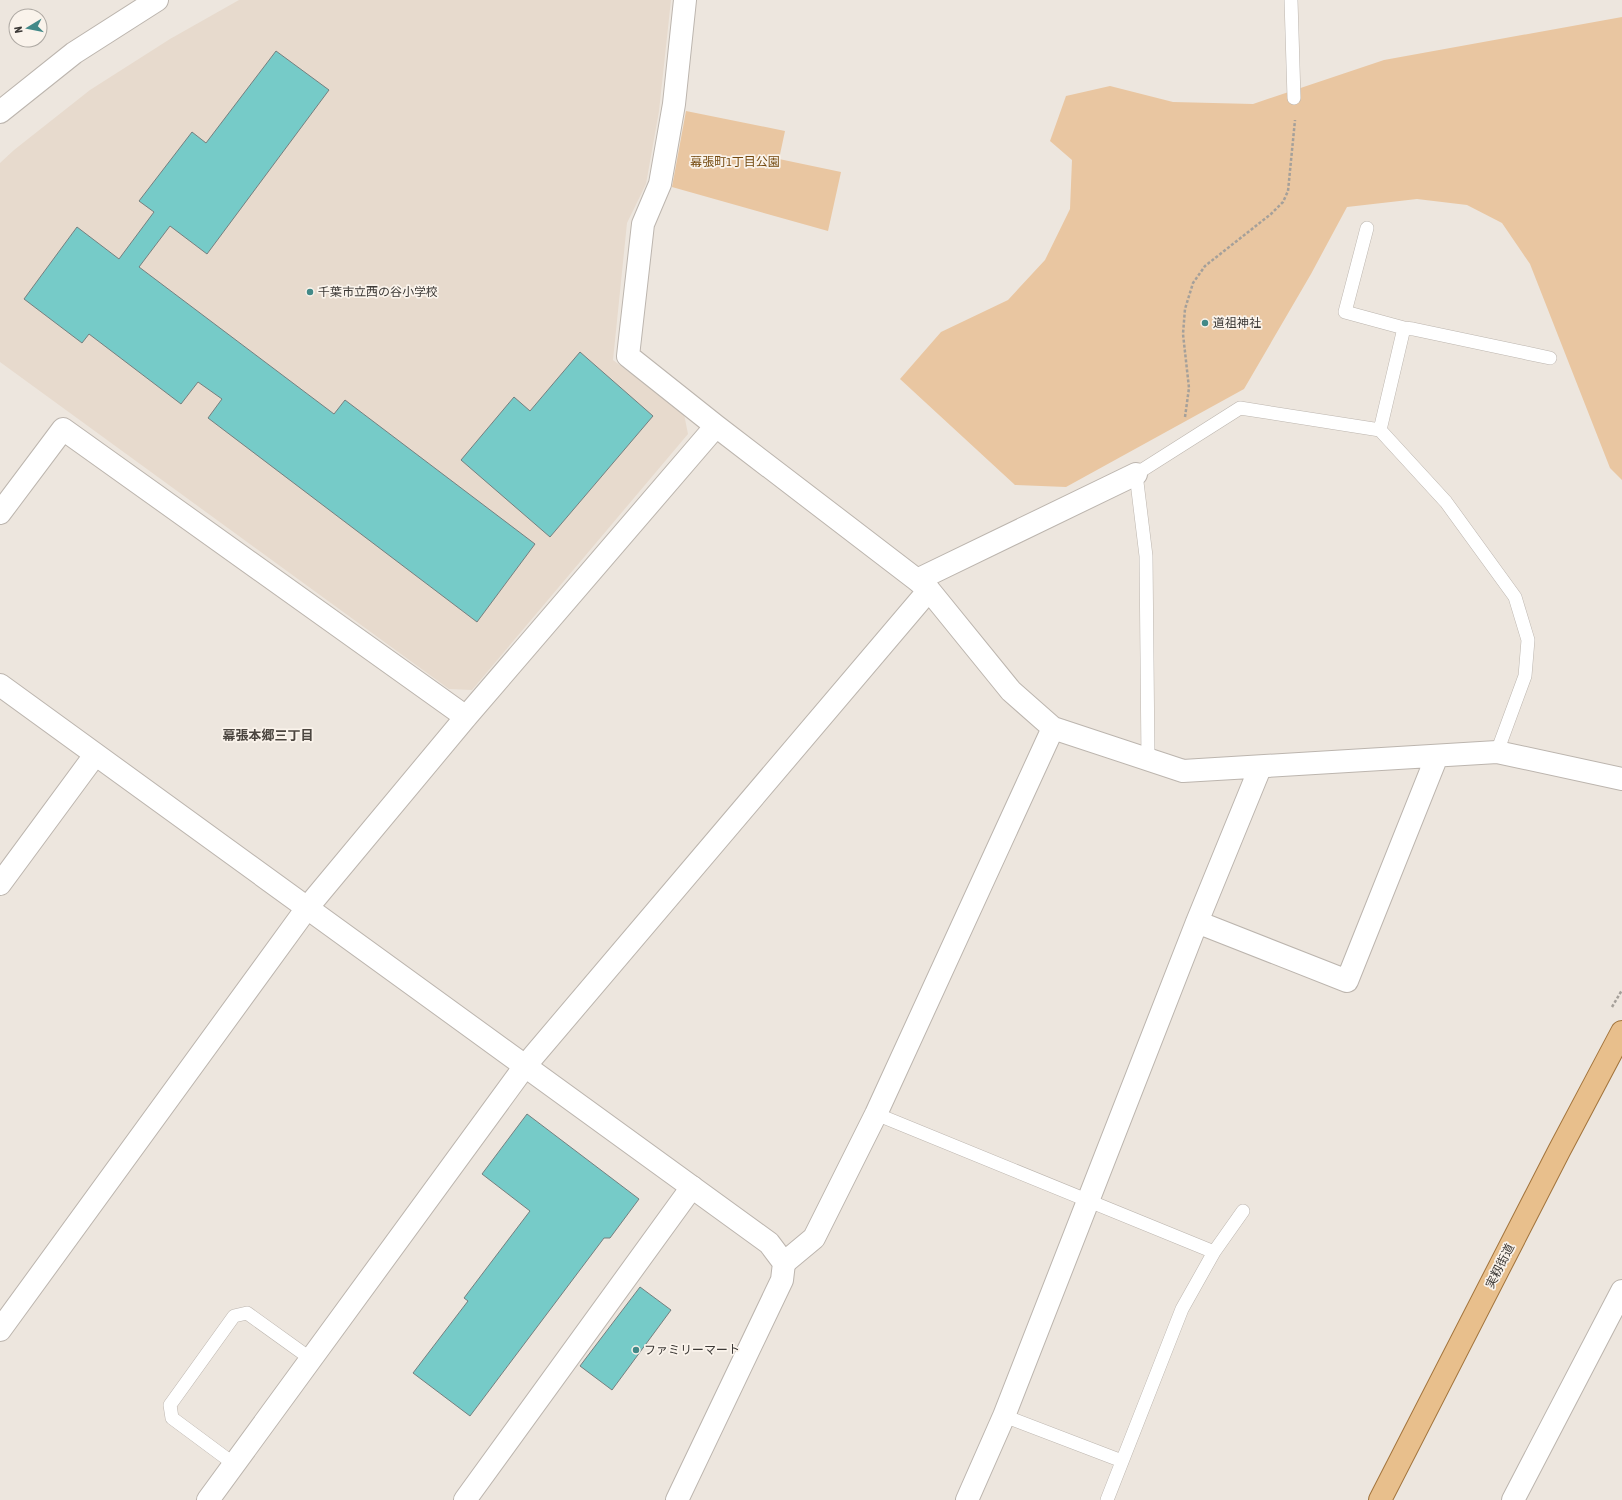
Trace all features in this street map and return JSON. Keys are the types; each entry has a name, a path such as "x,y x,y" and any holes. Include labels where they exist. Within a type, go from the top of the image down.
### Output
{"main road":[{"name":"実籾街道","path":"1380,1500 1558,1151 1622,1032"}],"street":[{"path":"0,112 74,53 157,0"},
{"path":"685,0 674,104 660,184 643,224 628,356 716,426 923,585 1011,691 1053,728 1183,771 1260,768 1497,752 1622,779"},
{"path":"0,1330 307,908 466,717 716,426"},
{"path":"0,513 63,429 466,717"},
{"path":"208,1500 525,1066 923,585 1136,474"},
{"path":"0,685 769,1243 784,1263"},
{"path":"677,1500 782,1280 784,1263 814,1238 876,1114 1053,728"},
{"path":"0,884 95,754"},
{"path":"1197,922 1347,981 1437,756"},
{"path":"968,1500 1004,1416 1197,922 1260,768"},
{"path":"464,1500 692,1187"},
{"path":"1513,1500 1622,1291"}],"lane":[{"path":"1290,0 1294,98"},
{"path":"1367,228 1345,312 1404,328 1550,358"},
{"path":"1380,430 1404,328"},
{"path":"1148,760 1146,556 1136,474 1240,408 1380,430 1446,502 1515,597 1528,640 1525,676 1497,752"},
{"path":"876,1114 1214,1252"},
{"path":"1107,1500 1182,1309 1214,1252 1243,1211"},
{"path":"234,1464 172,1418 170,1405 234,1316 246,1313 311,1360"},
{"path":"1004,1416 1122,1461"}],"path":[{"path":"1184,444 1185,411 1189,388 1183,334 1186,309 1193,283 1205,266 1271,214 1283,202 1288,191 1296,113 1294,98"}],"shaded area":[{"name":"千葉市立西の谷小学校","path":"239,0 671,0 659,111 646,184 627,223 613,360 684,414 688,434 472,690 449,689 0,362 0,163 14,150 90,90 170,39"}],"green space":[{"path":"1622,17 1622,480 1610,468 1530,264 1502,223 1467,205 1417,199 1347,207 1311,274 1244,389 1066,487 1015,485 900,379 941,332 1008,300 1045,260 1070,209 1072,160 1050,141 1066,96 1110,86 1173,102 1253,104 1384,60"},
{"name":"幕張町1丁目公園","path":"686,111 785,131 779,159 841,172 828,231 672,187"}],"building":[{"path":"276,51 329,90 207,254 170,226 139,267 334,414 345,400 535,544 477,622 208,418 222,399 198,382 181,404 89,334 82,343 24,299 77,227 119,259 154,212 139,201 192,132 206,143"},
{"path":"580,352 653,416 550,537 461,460 514,397 530,411"},
{"path":"527,1114 639,1199 610,1238 604,1238 470,1416 413,1373 468,1301 464,1298 530,1211 482,1174"},
{"path":"640,1287 671,1310 612,1390 580,1366"}],"place":[{"name":"千葉市立西の谷小学校","path":"310,292"},
{"name":"道祖神社","path":"1205,323"},
{"name":"ファミリーマート","path":"636,1350"}],"district":[{"name":"幕張本郷三丁目","path":"268,735"}]}
